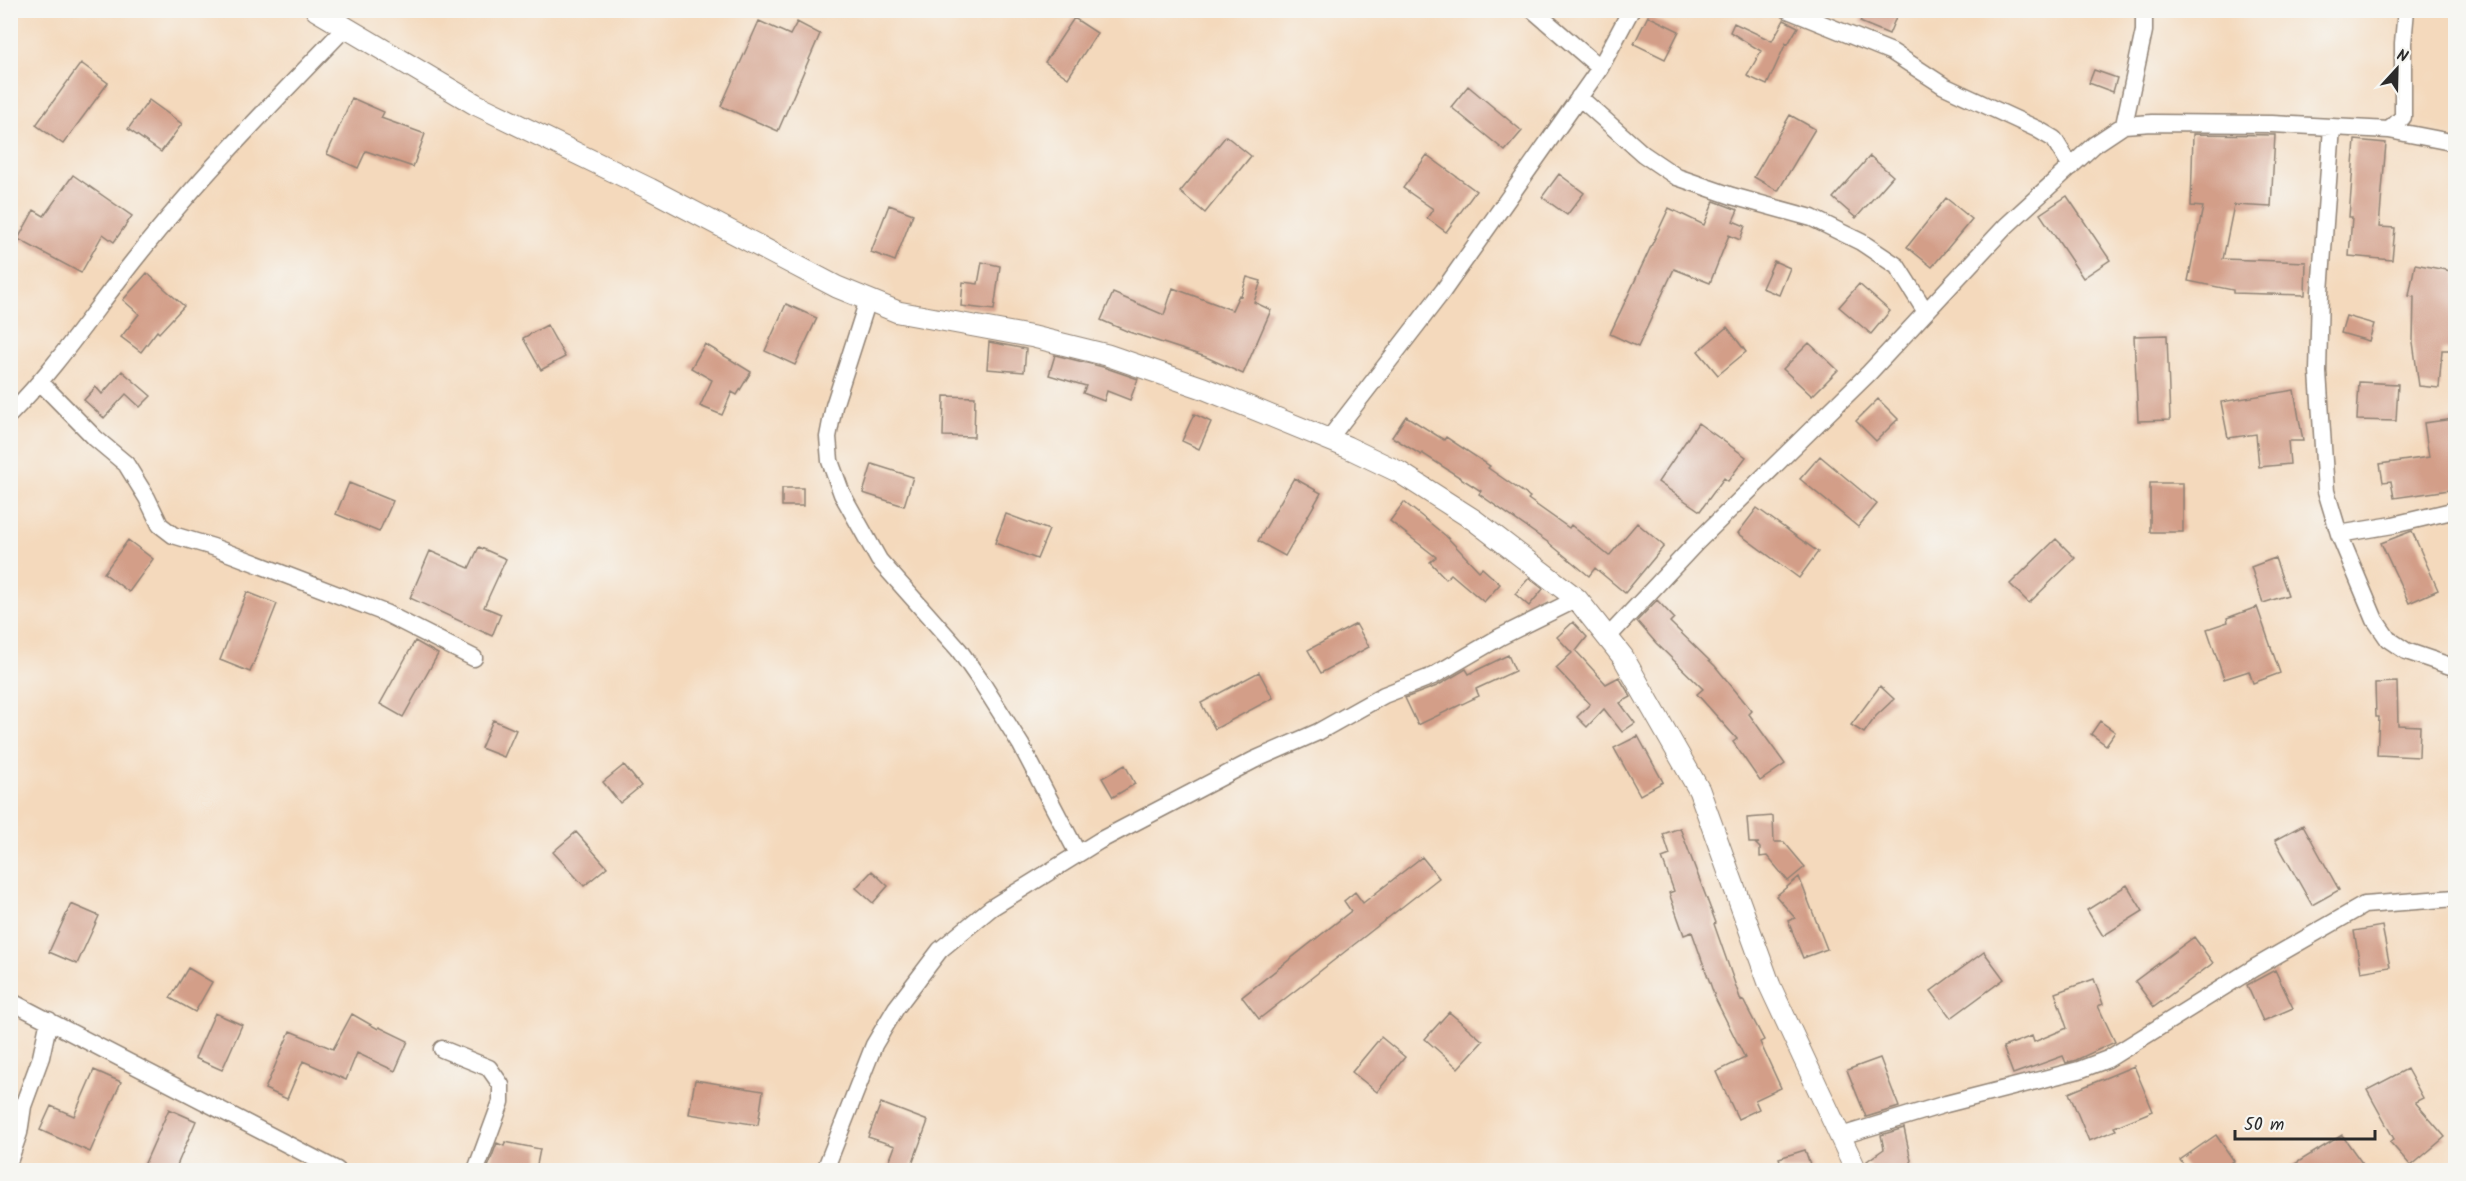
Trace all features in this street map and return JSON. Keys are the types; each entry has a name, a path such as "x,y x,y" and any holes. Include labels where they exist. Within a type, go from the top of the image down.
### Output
{"street":[{"path":"316,10 475,104 650,189 837,287 898,312 1034,337 1107,355 1203,388 1399,472 1474,520 1577,599 1623,657 1699,790 1770,986 1856,1170"},
{"path":"1533,10 1600,68"},
{"path":"1328,440 1443,291 1600,68 1631,10"},
{"path":"1788,10 1892,52 1944,86 2046,134 2054,139 2071,167"},
{"path":"2124,125 2144,31 2144,10"},
{"path":"2389,130 2403,117 2403,43 2406,10"},
{"path":"10,414 41,383 138,255 194,188 345,28"},
{"path":"1579,97 1643,154 1677,177 1731,196 1812,218 1861,242 1897,266 1926,312"},
{"path":"1607,638 1696,543 1869,373 2006,226 2094,145 2124,125 2152,123 2272,124 2389,130 2456,143"},
{"path":"2332,127 2320,292 2318,372 2326,491 2339,534 2375,620 2388,639 2406,651 2456,668"},
{"path":"868,300 834,406 828,437 830,461 842,494 879,560 959,650 982,683 1021,746 1078,854"},
{"path":"41,383 95,438 126,464 160,525 173,535 213,547 385,614 474,658"},
{"path":"2339,534 2393,525 2456,510"},
{"path":"825,1170 874,1045 896,1008 940,950 991,908 1099,841 1254,760 1318,732 1384,695 1433,676 1500,637 1577,599"},
{"path":"1841,1136 1946,1104 2079,1070 2108,1059 2254,968 2364,906 2454,893"},
{"path":"10,1001 337,1170"},
{"path":"10,1159 19,1133 22,1106 41,1057 49,1020"},
{"path":"442,1049 489,1068 501,1085 501,1102 476,1170"}],"building":[{"path":"1865,10 1899,10 1889,34 1860,22"},
{"path":"1648,16 1679,31 1665,59 1634,44"},
{"path":"1074,18 1097,33 1068,78 1045,62"},
{"path":"1784,20 1798,27 1788,44 1786,43 1767,85 1747,76 1761,51 1730,32 1734,23 1772,41"},
{"path":"759,21 790,35 797,22 820,34 778,131 721,106"},
{"path":"81,63 108,83 63,144 36,125"},
{"path":"2094,70 2117,78 2113,92 2089,83"},
{"path":"1468,86 1522,131 1505,151 1451,107"},
{"path":"352,98 384,112 381,118 425,134 413,167 366,151 358,168 327,154"},
{"path":"149,100 182,124 161,152 128,129"},
{"path":"1790,115 1815,129 1778,191 1754,177"},
{"path":"2193,134 2275,135 2271,207 2234,205 2223,259 2306,262 2305,295 2233,293 2233,290 2188,281 2203,207 2191,206"},
{"path":"1226,136 1251,156 1205,213 1180,192"},
{"path":"2355,140 2386,143 2379,227 2395,228 2392,260 2349,256 2352,217 2349,217"},
{"path":"1427,155 1476,191 1446,232 1427,218 1433,209 1403,188"},
{"path":"1870,156 1893,176 1856,218 1833,198"},
{"path":"1559,174 1584,193 1567,215 1542,197"},
{"path":"73,175 132,216 114,242 103,234 81,273 18,239 34,210 44,216"},
{"path":"2067,196 2110,260 2083,278 2040,214"},
{"path":"1946,198 1972,219 1932,267 1907,247"},
{"path":"1714,201 1738,210 1733,221 1745,226 1740,240 1729,235 1710,283 1674,269 1638,347 1610,334 1669,208 1704,225"},
{"path":"889,205 913,214 895,261 871,252"},
{"path":"1774,261 1790,268 1779,295 1762,288"},
{"path":"982,262 1000,266 994,310 961,306 963,282 978,284"},
{"path":"2415,264 2456,272 2456,350 2442,350 2439,388 2419,386 2413,342 2414,297 2409,296"},
{"path":"147,273 184,306 159,333 157,331 141,352 121,337 139,314 123,300"},
{"path":"1247,277 1261,281 1254,302 1271,310 1243,374 1206,357 1129,332 1101,320 1113,293 1164,315 1173,288 1232,310 1239,295 1241,296"},
{"path":"1859,284 1890,311 1871,334 1839,307"},
{"path":"786,304 817,318 795,365 765,351"},
{"path":"2346,316 2374,324 2369,341 2341,333"},
{"path":"547,325 565,357 541,370 523,338"},
{"path":"1727,327 1746,352 1718,375 1698,351"},
{"path":"2167,335 2170,420 2138,421 2134,336"},
{"path":"989,342 1026,349 1024,372 987,369"},
{"path":"1809,343 1838,370 1812,396 1783,369"},
{"path":"705,344 751,372 737,395 732,392 722,415 700,406 712,380 691,368"},
{"path":"1055,355 1103,367 1138,379 1130,400 1107,391 1104,401 1083,393 1086,386 1049,375"},
{"path":"122,371 151,396 140,407 126,394 104,418 84,400 96,387 102,394"},
{"path":"2359,382 2398,384 2396,421 2357,420"},
{"path":"2294,390 2303,441 2288,441 2290,464 2259,467 2256,434 2228,438 2221,402"},
{"path":"944,396 975,397 974,437 943,436"},
{"path":"1878,399 1898,419 1876,441 1856,421"},
{"path":"1194,414 1211,422 1199,449 1182,441"},
{"path":"1406,416 1444,440 1446,437 1490,466 1488,468 1530,497 1528,499 1569,528 1571,525 1609,556 1637,523 1664,546 1625,593 1595,568 1589,576 1549,543 1479,494 1481,491 1422,453 1421,455 1392,437"},
{"path":"2453,419 2456,438 2456,489 2394,498 2391,481 2383,482 2380,464 2429,457 2424,423"},
{"path":"1698,423 1746,457 1728,481 1724,478 1700,511 1658,482"},
{"path":"1820,456 1877,504 1858,527 1800,479"},
{"path":"872,464 913,477 904,506 863,493"},
{"path":"1294,478 1321,493 1285,556 1258,541"},
{"path":"349,483 393,501 379,532 336,514"},
{"path":"2150,483 2183,483 2183,532 2150,532"},
{"path":"782,488 803,488 803,506 782,506"},
{"path":"1404,502 1446,536 1479,571 1482,568 1500,584 1484,602 1451,574 1446,579 1430,562 1436,557 1390,521"},
{"path":"1757,508 1818,552 1799,578 1738,533"},
{"path":"1006,514 1049,530 1037,559 995,543"},
{"path":"2412,531 2438,590 2409,603 2381,543"},
{"path":"2056,539 2075,558 2029,603 2010,584"},
{"path":"128,540 153,559 129,592 104,573"},
{"path":"479,547 506,559 484,607 501,614 492,636 410,598 430,551 469,568"},
{"path":"2275,558 2288,595 2263,603 2251,567"},
{"path":"1529,578 1543,589 1529,606 1515,594"},
{"path":"247,592 277,604 250,672 220,660"},
{"path":"1657,600 1674,618 1670,622 1715,666 1752,711 1749,714 1785,764 1760,781 1733,742 1737,739 1697,694 1703,689 1637,621"},
{"path":"2257,607 2280,673 2253,683 2249,671 2224,679 2207,629 2228,622 2227,618"},
{"path":"1573,622 1587,637 1576,651 1606,684 1619,677 1631,697 1620,703 1635,723 1622,732 1604,709 1587,727 1577,717 1590,704 1556,668 1572,653 1557,637"},
{"path":"1356,624 1369,647 1321,673 1308,650"},
{"path":"415,641 438,654 403,717 380,704"},
{"path":"1508,655 1515,671 1476,689 1479,696 1418,725 1405,698 1437,686 1466,669 1469,674"},
{"path":"1259,672 1273,698 1215,729 1201,703"},
{"path":"2397,682 2398,725 2420,726 2419,757 2377,755 2379,717 2376,717 2375,683"},
{"path":"1880,686 1894,699 1876,716 1864,733 1851,725"},
{"path":"493,720 516,730 504,757 481,748"},
{"path":"2100,721 2115,732 2106,745 2091,734"},
{"path":"1638,736 1663,782 1640,795 1614,748"},
{"path":"624,765 641,786 620,803 603,782"},
{"path":"1125,765 1135,784 1113,797 1102,778"},
{"path":"1773,816 1774,842 1784,842 1805,867 1788,881 1767,856 1760,857 1760,848 1756,844 1759,843 1749,843 1747,818"},
{"path":"2303,825 2339,890 2312,905 2275,840"},
{"path":"1680,828 1716,923 1714,924 1741,1001 1743,1000 1764,1040 1760,1042 1781,1088 1755,1100 1759,1109 1738,1119 1716,1072 1745,1058 1716,1000 1692,932 1684,935 1669,893 1674,891 1662,858 1670,855 1663,834"},
{"path":"576,832 607,867 584,886 553,852"},
{"path":"1422,857 1439,878 1259,1019 1242,997 1351,911 1344,901 1355,892 1363,903"},
{"path":"872,871 888,886 873,903 856,888"},
{"path":"1799,877 1827,949 1803,958 1788,921 1795,918 1776,896"},
{"path":"2127,885 2143,911 2103,936 2087,910"},
{"path":"71,904 99,916 77,964 49,952"},
{"path":"2382,926 2390,967 2361,972 2354,931"},
{"path":"2194,937 2213,963 2154,1007 2135,981"},
{"path":"1984,952 2004,979 1951,1018 1931,991"},
{"path":"188,968 212,982 195,1012 170,998"},
{"path":"2275,970 2293,1008 2263,1021 2247,985"},
{"path":"2094,979 2103,1004 2098,1006 2115,1042 2076,1060 2066,1063 2063,1056 2013,1074 2003,1047 2032,1036 2034,1042 2067,1028 2055,993"},
{"path":"1449,1012 1483,1041 1458,1068 1425,1039"},
{"path":"215,1013 242,1025 222,1070 195,1058"},
{"path":"352,1014 378,1029 379,1027 408,1041 395,1071 357,1053 346,1080 303,1061 287,1099 265,1089 290,1031 333,1049"},
{"path":"1381,1037 1405,1057 1377,1092 1352,1072"},
{"path":"1880,1058 1899,1107 1866,1117 1847,1070"},
{"path":"2134,1066 2153,1111 2114,1127 2116,1130 2089,1141 2069,1093"},
{"path":"2407,1069 2423,1098 2415,1102 2445,1137 2411,1166 2390,1142 2394,1139 2367,1090"},
{"path":"94,1070 121,1082 90,1152 40,1130 51,1106 74,1116"},
{"path":"695,1080 763,1091 758,1125 689,1114"},
{"path":"881,1103 928,1121 910,1170 886,1170 895,1146 868,1137"},
{"path":"169,1109 196,1121 175,1170 142,1170"},
{"path":"1904,1128 1913,1170 1873,1170 1867,1161 1884,1149 1881,1135"},
{"path":"2216,1135 2234,1161 2220,1170 2187,1170 2180,1160"},
{"path":"2342,1135 2367,1170 2285,1170"},
{"path":"505,1142 540,1149 536,1170 487,1170 497,1143 504,1146"},
{"path":"1805,1150 1812,1170 1783,1170 1779,1158"}]}
